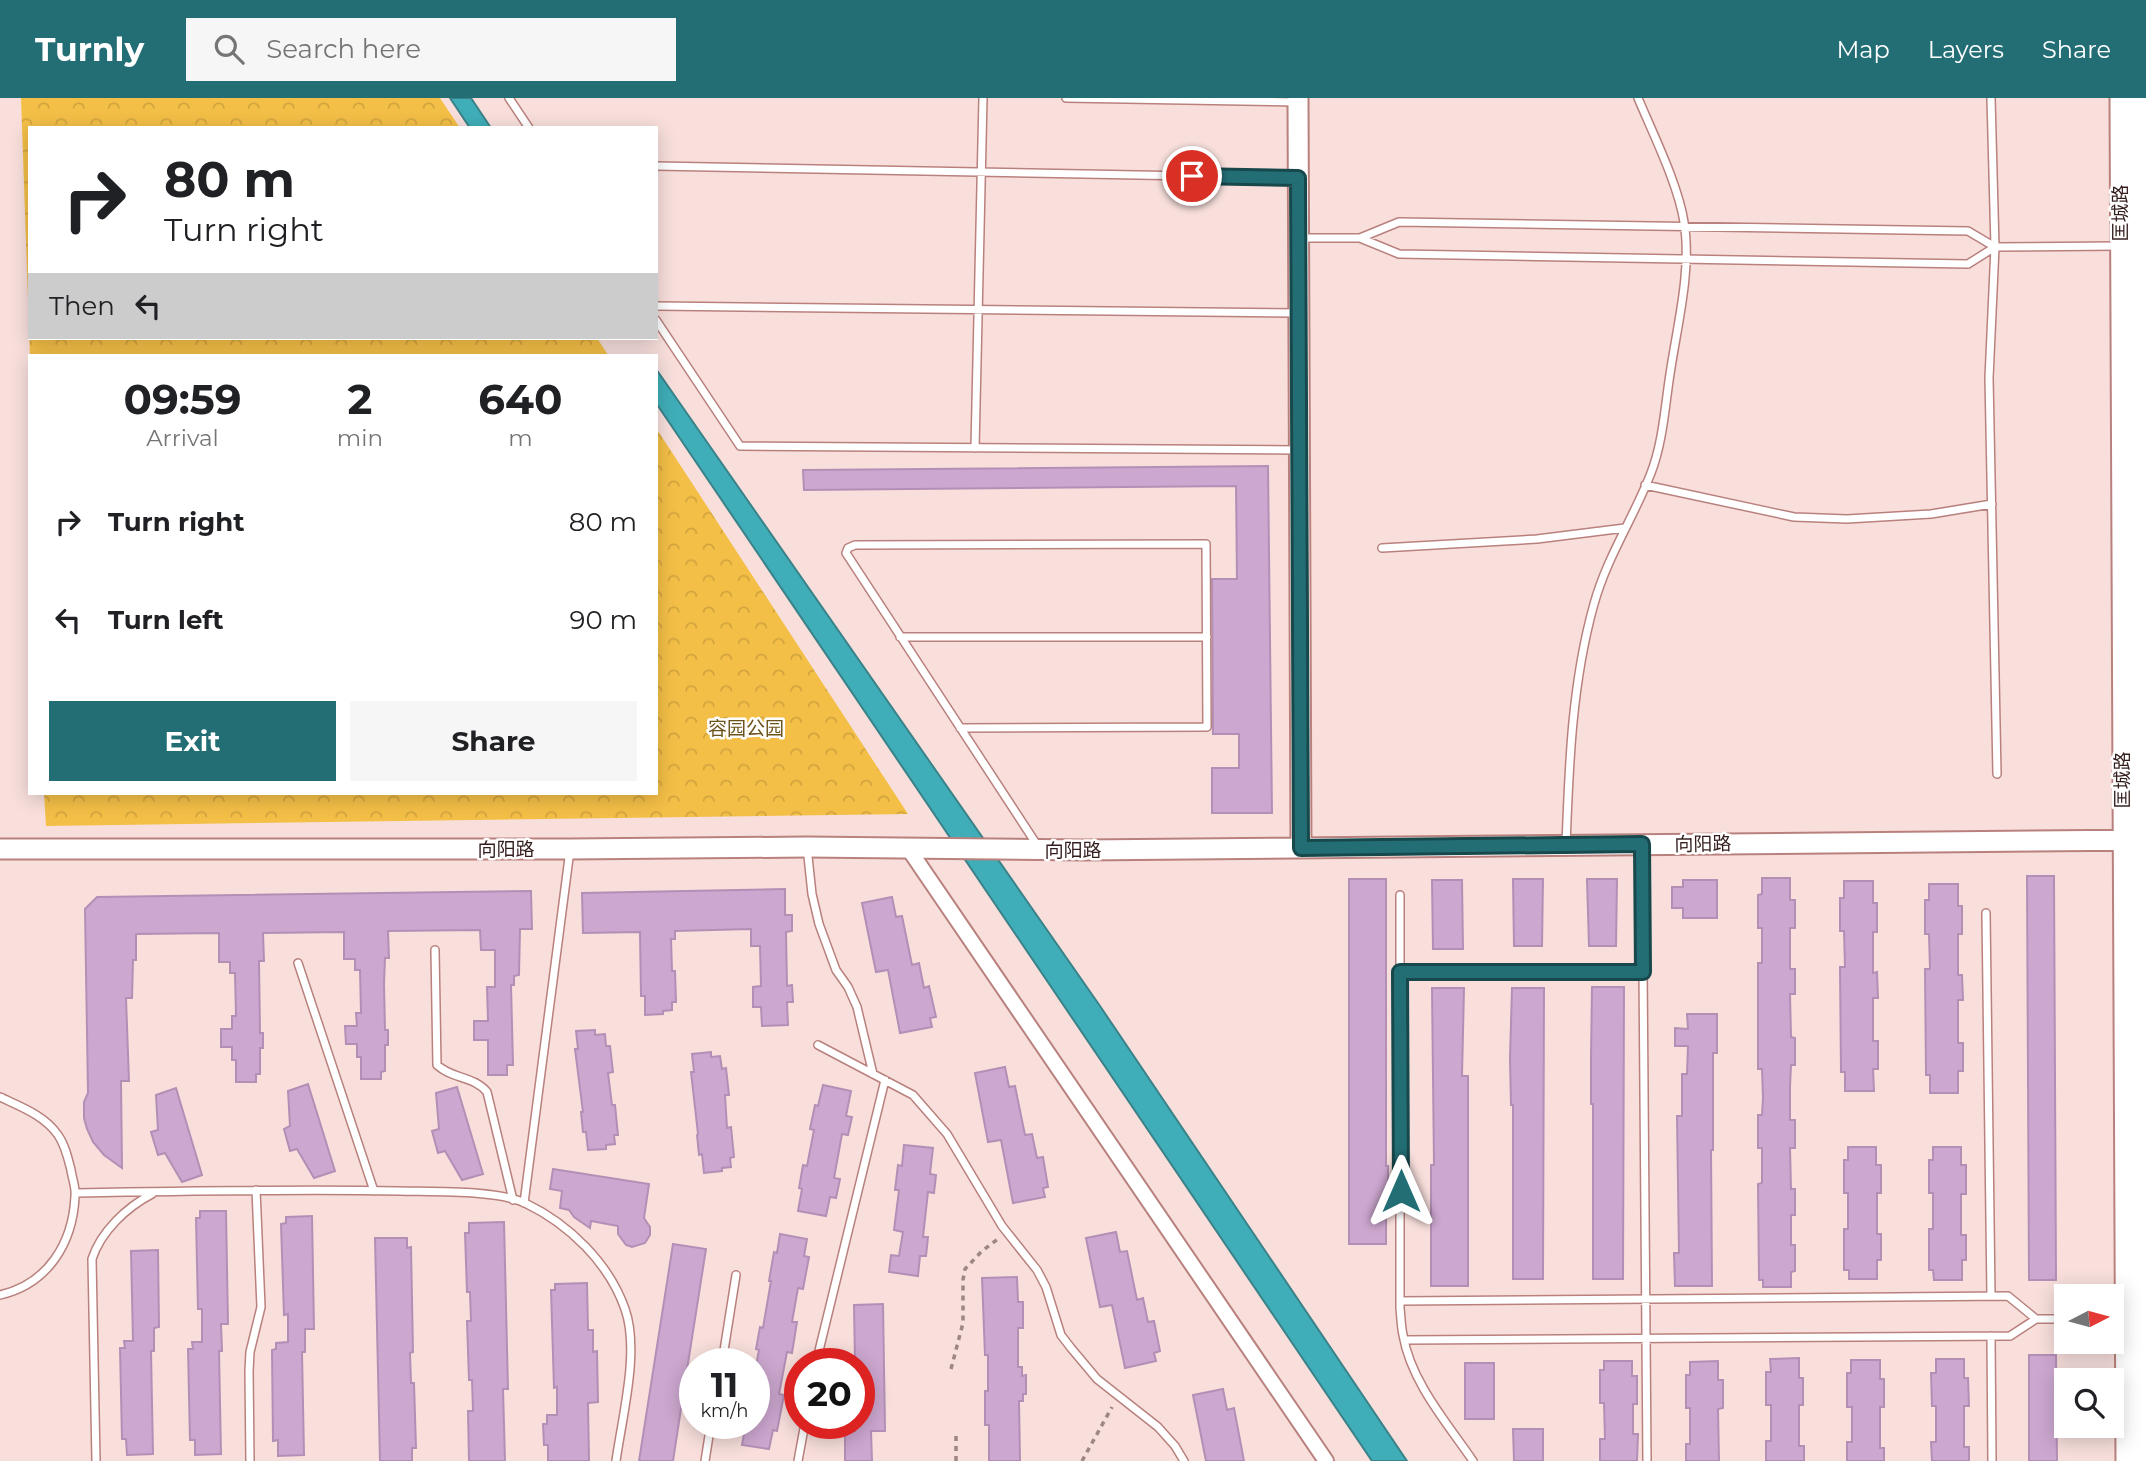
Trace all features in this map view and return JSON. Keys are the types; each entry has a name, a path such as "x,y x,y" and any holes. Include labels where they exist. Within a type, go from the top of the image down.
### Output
{"street":[{"name":"匡城路","path":"2120,98 2120,246 2137,840 2144,1461"},
{"name":"匡城路","path":"2120,1284 2137,840 2143,413 2138,98"},
{"path":"1298,100 1301,848"},
{"name":"向阳路","path":"0,849 1301,848 2137,840"},
{"path":"908,848 1326,1461"},
{"name":"匡城路","path":"2121,1354 2126,1461"}],"lane":[{"path":"509,98 528,126"},
{"path":"975,448 982,98"},
{"path":"1066,98 1298,100"},
{"path":"1566,845 1569,768 1584,641 1595,600 1657,456 1686,259 1685,226 1679,199 1638,98"},
{"path":"1991,98 1995,247 1989,378 1997,774"},
{"path":"658,166 1298,178"},
{"path":"1298,238 1360,238 1399,222 1968,231 1995,247 2120,246"},
{"path":"1360,238 1399,254 1968,264 1995,247"},
{"path":"658,306 1298,313"},
{"path":"658,323 740,446 1299,450"},
{"path":"1645,485 1794,517 1847,519 1908,516 1992,504"},
{"path":"1382,548 1537,539 1625,528"},
{"path":"960,728 1207,727 1206,544 855,545 848,548 846,553 900,637 960,728 1040,849"},
{"path":"900,637 1207,637"},
{"path":"1642,844 1647,1461"},
{"path":"807,847 819,924 836,970 857,1007 873,1074"},
{"path":"524,1203 570,849"},
{"path":"1400,895 1401,1301 1404,1340 1409,1359 1421,1384 1473,1461"},
{"path":"1986,913 1991,1296"},
{"path":"435,950 438,1065 445,1073 480,1084 487,1091 513,1200"},
{"path":"298,963 374,1191"},
{"path":"1400,972 1643,972"},
{"path":"818,1045 913,1095 947,1134 1007,1233 1037,1270 1061,1335 1097,1379 1158,1427 1184,1461"},
{"path":"820,1348 886,1080"},
{"path":"0,1097 39,1115 57,1135 67,1154 76,1193 64,1246 50,1267 30,1282 0,1295"},
{"path":"250,1461 250,1352 261,1307 256,1190"},
{"path":"76,1193 374,1191 496,1195 524,1203 564,1228 594,1254 615,1286 626,1310 631,1358 616,1461"},
{"path":"96,1461 92,1259 105,1233 136,1202 156,1192"},
{"path":"724,1348 736,1275"},
{"path":"1401,1301 2008,1296 2036,1319"},
{"path":"1404,1340 2010,1336 2036,1319 2054,1319"},
{"path":"1991,1336 1992,1461"},
{"path":"705,1461 708,1439"},
{"path":"798,1461 802,1439"}],"path":[{"path":"951,1369 962,1323 965,1269 981,1252 1007,1233"},
{"path":"1082,1461 1119,1396"},
{"path":"956,1436 956,1461"}],"green space":[{"path":"21,98 440,98 459,126 28,126 28,299"},
{"path":"29,340 598,340 607,354 30,354"},
{"name":"容园公园","path":"658,431 908,814 46,826 44,795 658,795"}],"water":[{"path":"450,98 471,98 490,126 469,126"},
{"path":"658,372 1100,1006 1407,1461 1372,1461 658,406"}],"building":[{"path":"1268,466 1272,813 1212,813 1212,768 1239,768 1239,734 1213,734 1212,579 1237,579 1236,486 804,490 803,470"},
{"path":"2027,876 2054,876 2056,1280 2029,1280"},
{"path":"1762,878 1790,878 1790,900 1795,900 1795,928 1790,928 1790,969 1795,969 1795,994 1790,994 1791,1037 1795,1038 1795,1065 1791,1065 1790,1087 1790,1120 1795,1120 1795,1148 1790,1148 1791,1189 1795,1189 1795,1215 1791,1215 1791,1245 1795,1245 1795,1271 1791,1272 1791,1287 1763,1287 1763,1280 1759,1280 1758,1184 1762,1183 1762,1148 1758,1148 1758,1115 1762,1115 1763,1098 1762,1069 1758,1069 1758,963 1762,963 1762,928 1758,928 1758,895 1762,894"},
{"path":"1349,879 1386,879 1386,1244 1349,1244"},
{"path":"1513,879 1543,879 1542,946 1514,946"},
{"path":"1587,879 1617,879 1616,946 1589,946"},
{"path":"1432,880 1462,880 1463,949 1433,949"},
{"path":"1683,880 1717,880 1717,918 1683,918 1683,908 1672,908 1672,887 1683,887"},
{"path":"1844,881 1873,881 1873,903 1877,903 1877,932 1873,932 1873,973 1877,972 1878,998 1873,998 1873,1041 1878,1041 1878,1069 1873,1069 1874,1091 1845,1091 1845,1072 1841,1072 1840,967 1845,967 1844,931 1840,931 1840,898 1844,898"},
{"path":"1929,884 1958,884 1958,906 1962,906 1962,934 1958,934 1958,975 1962,975 1963,1000 1958,1000 1958,1043 1963,1043 1963,1071 1958,1071 1958,1093 1930,1093 1930,1075 1926,1075 1925,969 1930,969 1929,934 1925,934 1925,900 1929,900"},
{"path":"785,889 785,915 792,915 792,931 786,932 787,986 792,985 793,1002 787,1002 788,1025 762,1026 761,1007 753,1007 753,987 761,986 760,946 751,946 751,929 675,931 675,939 671,939 676,1002 672,1002 672,1010 663,1011 663,1014 645,1015 645,996 641,996 640,932 583,933 582,893"},
{"path":"531,891 532,929 520,929 519,975 514,976 514,985 511,985 513,1065 507,1065 507,1075 488,1075 488,1040 474,1040 474,1021 488,1021 487,987 495,987 495,950 481,950 480,930 388,931 389,958 385,958 384,984 388,1045 385,1045 385,1071 381,1072 381,1079 361,1079 361,1057 357,1057 357,1044 346,1044 345,1026 357,1026 356,1013 361,1013 360,970 355,970 355,959 344,959 344,932 263,933 264,961 259,961 260,1033 263,1033 263,1048 260,1048 260,1074 256,1074 256,1082 236,1082 236,1060 232,1060 232,1047 221,1047 221,1029 232,1029 232,1016 236,1016 235,973 230,973 230,962 219,962 219,933 136,934 132,998 126,998 129,1081 121,1081 122,1168 104,1155 93,1142 84,1118 84,1102 88,1093 85,909 97,897"},
{"path":"892,897 896,917 902,916 912,965 919,963 924,988 929,986 936,1017 930,1018 932,1027 900,1033 888,970 876,972 862,903"},
{"path":"1592,987 1624,987 1623,1279 1593,1279"},
{"path":"1432,988 1464,988 1462,1076 1468,1076 1468,1286 1431,1286 1431,1165 1434,1165"},
{"path":"1512,988 1544,988 1543,1279 1513,1279 1513,1105 1510,1058"},
{"path":"1687,1014 1717,1014 1717,1053 1713,1053 1711,1150 1712,1286 1675,1286 1674,1253 1679,1253 1677,1116 1682,1116 1682,1074 1687,1074 1688,1046 1675,1046 1675,1028 1688,1029"},
{"path":"595,1030 595,1035 605,1034 606,1046 610,1046 613,1072 608,1073 618,1135 614,1135 615,1144 606,1145 606,1149 588,1150 586,1132 583,1132 575,1049 578,1049 576,1031"},
{"path":"711,1052 711,1057 720,1056 722,1069 726,1068 729,1095 725,1095 727,1128 731,1127 734,1157 730,1158 731,1167 704,1173 702,1154 699,1155 691,1072 694,1072 692,1054"},
{"path":"1005,1067 1009,1087 1015,1086 1025,1135 1032,1134 1037,1158 1043,1157 1048,1187 1043,1188 1045,1197 1013,1203 1001,1140 988,1142 975,1073"},
{"path":"308,1084 335,1171 314,1178 297,1149 290,1151 284,1129 290,1126 288,1091"},
{"path":"823,1085 851,1091 846,1116 852,1117 848,1135 842,1134 834,1178 840,1179 836,1198 830,1197 826,1216 798,1211 803,1165 807,1166 814,1130 810,1129"},
{"path":"457,1087 483,1174 462,1180 445,1151 438,1153 432,1131 439,1129 436,1093"},
{"path":"176,1088 202,1175 182,1182 165,1153 158,1155 151,1132 158,1130 156,1095"},
{"path":"904,1145 933,1148 930,1174 936,1175 934,1193 928,1192 923,1237 928,1237 926,1256 920,1256 918,1276 889,1272 891,1255 899,1256 903,1232 894,1230 899,1190 895,1190 898,1165 902,1166"},
{"path":"1848,1147 1876,1147 1876,1165 1881,1165 1881,1193 1877,1193 1877,1234 1881,1234 1881,1260 1877,1260 1877,1279 1849,1279 1849,1270 1844,1270 1844,1229 1848,1229 1848,1193 1844,1193 1844,1160 1848,1160"},
{"path":"1933,1147 1961,1147 1961,1165 1966,1165 1966,1194 1961,1194 1961,1235 1966,1235 1966,1260 1962,1260 1962,1280 1934,1280 1933,1270 1929,1270 1929,1229 1933,1229 1933,1193 1929,1193 1929,1160 1933,1160"},
{"path":"553,1169 649,1184 644,1218 650,1227 650,1235 645,1243 632,1247 626,1245 618,1234 618,1226 591,1221 590,1228 569,1210 560,1208 562,1191 550,1189"},
{"path":"200,1211 226,1211 228,1324 221,1324 222,1351 219,1351 221,1454 195,1455 195,1440 190,1440 188,1349 193,1349 192,1342 202,1342 202,1309 198,1309 196,1218 200,1218"},
{"path":"312,1216 314,1329 305,1329 305,1352 302,1352 304,1455 278,1456 278,1440 273,1441 272,1350 276,1349 276,1343 288,1342 288,1314 284,1315 281,1224 286,1223 286,1217"},
{"path":"504,1222 508,1389 503,1389 505,1461 469,1461 468,1411 473,1411 472,1380 469,1380 467,1321 471,1321 465,1233 469,1233 469,1223"},
{"path":"1116,1232 1120,1252 1127,1251 1137,1300 1143,1298 1148,1322 1154,1321 1160,1351 1154,1353 1156,1361 1125,1368 1112,1305 1100,1307 1086,1238"},
{"path":"780,1234 807,1239 804,1256 809,1257 803,1289 798,1288 792,1322 797,1322 793,1348 784,1348 784,1368 779,1394 784,1395 777,1431 773,1430 769,1449 742,1445 743,1439 770,1439 770,1348 756,1348 760,1327 763,1328 774,1252 777,1253"},
{"path":"375,1238 407,1238 407,1248 411,1247 413,1352 410,1353 411,1383 414,1383 416,1448 412,1448 412,1461 380,1461"},
{"path":"673,1244 706,1249 691,1348 679,1348 679,1422 673,1461 639,1461"},
{"path":"158,1250 159,1327 154,1328 154,1351 151,1351 153,1454 127,1455 126,1439 122,1439 120,1348 125,1348 124,1341 133,1341 131,1251"},
{"path":"1017,1277 1018,1302 1023,1302 1023,1328 1018,1328 1018,1367 1022,1367 1022,1376 1026,1375 1026,1394 1023,1394 1023,1401 1019,1401 1020,1461 989,1461 989,1425 985,1425 988,1355 985,1355 982,1278"},
{"path":"587,1283 588,1330 593,1330 593,1352 597,1351 598,1402 588,1403 589,1461 548,1461 548,1445 544,1445 543,1424 547,1424 547,1415 557,1415 551,1290 555,1290 555,1284"},
{"path":"883,1304 885,1431 875,1431 875,1348 855,1348 854,1305"},
{"path":"2029,1355 2056,1355 2054,1438 2057,1438 2057,1461 2029,1461"},
{"path":"1799,1358 1799,1378 1803,1378 1803,1405 1799,1405 1799,1446 1804,1446 1804,1461 1766,1461 1766,1441 1771,1441 1771,1405 1766,1405 1766,1372 1771,1372 1770,1359"},
{"path":"1936,1359 1964,1359 1969,1406 1964,1406 1964,1447 1969,1447 1969,1461 1932,1461 1931,1442 1936,1442 1936,1406 1932,1406 1931,1373 1936,1373"},
{"path":"1851,1360 1880,1360 1880,1379 1884,1379 1884,1407 1880,1407 1880,1448 1884,1448 1884,1461 1847,1461 1847,1442 1852,1442 1852,1407 1847,1407 1847,1373 1851,1373"},
{"path":"1604,1361 1632,1361 1632,1376 1637,1376 1633,1434 1638,1434 1637,1461 1600,1461 1600,1439 1605,1439 1604,1403 1600,1403 1600,1370 1604,1370"},
{"path":"1718,1361 1718,1380 1723,1380 1723,1408 1718,1409 1719,1461 1686,1461 1686,1444 1690,1444 1690,1408 1686,1408 1686,1375 1690,1375 1690,1362"},
{"path":"1465,1363 1494,1363 1494,1419 1465,1419"},
{"path":"1223,1389 1227,1410 1234,1408 1244,1461 1206,1461 1193,1395"},
{"path":"1513,1429 1543,1429 1543,1461 1514,1461"},
{"path":"845,1439 871,1439 872,1461 845,1461"}],"route":[{"path":"1192,176 1298,178 1301,848 1642,844 1643,972 1400,972 1401,1191"}]}
